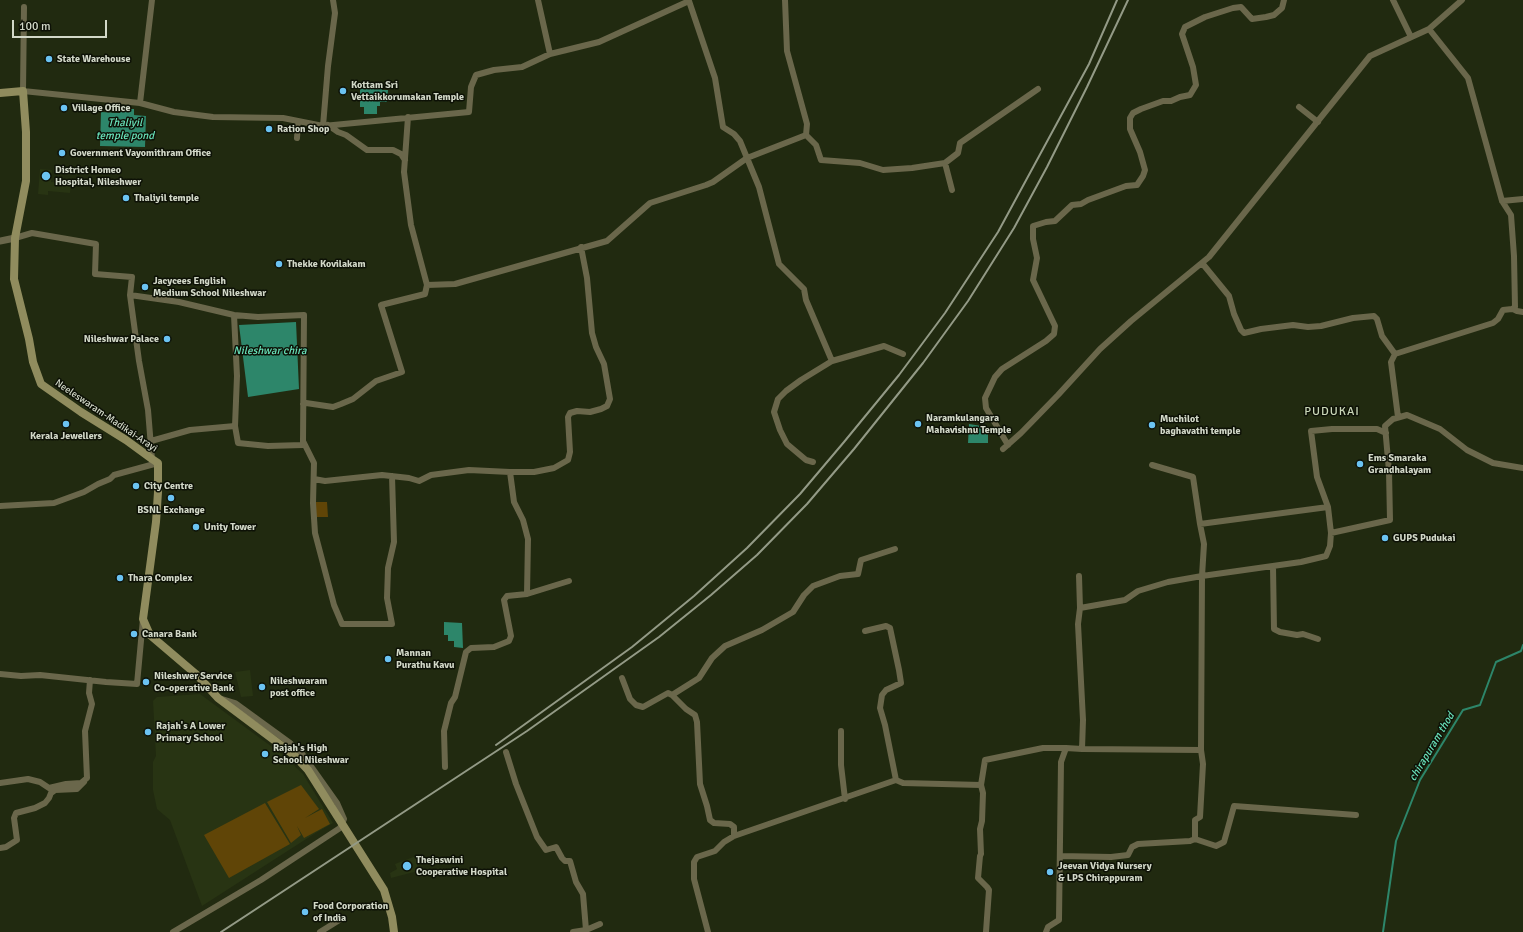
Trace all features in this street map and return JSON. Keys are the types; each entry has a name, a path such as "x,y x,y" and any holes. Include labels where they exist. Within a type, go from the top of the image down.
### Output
{"main road":[{"path":"0,93 23,91"},
{"name":"Neeleswaram-Madikai-Arayi","path":"23,91 26,132 26,181 16,238 15,282 33,362 41,384 155,461 158,492 156,522 143,619"},
{"path":"143,619 150,635 197,675 218,698 294,755 315,781 384,890 392,917 394,932"}],"street":[{"path":"140,102 152,0"},
{"path":"326,125 328,66 334,13 333,0"},
{"path":"538,0 550,54"},
{"path":"24,7 23,91 140,102 174,112 213,117 282,118 326,125 469,112 471,87 476,75 494,70 522,67 550,54 599,42 692,0 715,78 723,127 734,134 740,141 759,187 779,264 804,289 806,300 832,361"},
{"path":"785,0 787,52 807,124 806,135"},
{"path":"1284,0 1282,8 1274,15 1252,19 1241,7 1233,8 1205,17 1185,27 1182,34 1193,67 1196,84 1190,95 1171,101 1163,101 1141,109 1133,113 1130,118 1130,129 1140,152 1145,170 1138,185 1126,186 1081,204 1072,205 1055,221 1033,226 1033,239 1037,258 1033,280 1055,326 1054,334 1046,341 1002,369 995,377 985,398 986,408 1005,447 1058,395 1100,349 1131,321 1209,257 1370,56 1429,29 1462,0"},
{"path":"1393,0 1411,37"},
{"path":"1429,29 1468,78 1502,201 1511,215 1514,264 1514,309"},
{"path":"806,135 816,145 821,160 860,163 883,170 912,168 945,163 958,153 960,143 1038,89"},
{"path":"1299,107 1318,122"},
{"path":"304,404 306,403 333,407 353,400 376,381 402,372 381,305 425,294 427,285 411,225 404,172 408,117"},
{"path":"297,138 298,121"},
{"path":"326,125 346,135 366,150 392,150 401,154 405,160"},
{"path":"427,285 455,284 607,241 650,203 712,182 747,158 806,135"},
{"path":"945,163 952,190"},
{"path":"1502,201 1523,200"},
{"path":"0,241 32,233 96,244 95,274 132,277 130,295 155,461 114,475 110,479 84,492 54,503 0,506"},
{"path":"314,479 325,481 382,475 409,478 419,481 432,475 469,470 534,472 554,468 568,460 570,452 568,417 570,413 577,411 590,412 601,409 607,406 610,399 604,364 592,333 587,278 580,248"},
{"path":"1202,263 1229,296 1234,314 1241,330 1244,333 1261,329 1293,325 1308,327 1321,326 1353,318 1374,316 1377,319 1382,336 1395,354"},
{"path":"130,295 179,302 234,315 258,317 304,315 303,445 268,446 238,443 235,426 237,376 234,315"},
{"path":"1398,417 1391,362 1395,354 1493,322 1498,319 1503,310 1514,309 1523,312"},
{"path":"813,462 806,460 788,444 780,430 774,412 778,399 801,380 832,361 884,346 903,354"},
{"path":"1331,533 1390,520 1389,471 1385,426 1393,419 1398,417 1407,415 1440,429 1467,450 1493,463 1523,468"},
{"path":"151,441 190,430 235,426"},
{"path":"1080,608 1125,600 1138,590 1168,582 1273,567 1326,556 1330,546 1331,533 1328,507 1317,477 1311,431 1332,429 1377,429 1386,432"},
{"path":"303,441 314,463 314,533 334,605 342,624 392,624 387,598 388,568 394,542 392,476"},
{"path":"1152,465 1193,477 1204,544 1202,576 1202,806 1200,817 1195,820 1196,839"},
{"path":"510,472 514,502 525,525 528,539 527,594"},
{"path":"1200,524 1328,507"},
{"path":"672,695 699,678 712,658 725,646 762,630 793,612 804,595 813,586 840,576 858,574 861,560 895,549"},
{"path":"1273,567 1274,629 1280,632 1297,635 1303,634 1318,639"},
{"path":"1079,576 1080,608 1078,624 1083,720 1082,749"},
{"path":"445,767 444,730 451,703 455,697 466,652 471,648 494,647 509,641 511,636 504,600 507,596 527,594 569,581"},
{"path":"0,674 21,676 40,675 128,685 137,684 143,619"},
{"path":"865,631 886,626 890,628 899,670 901,683 886,690 882,695 880,708 896,780"},
{"path":"622,678 630,699 636,705 643,707 668,693 695,715 697,722 700,784 710,820 714,823 730,824 734,827 734,836"},
{"path":"0,848 6,847 18,840 14,818 16,813 35,808 45,803 51,793 56,790 78,789 87,778 85,731 92,704 89,693 90,680"},
{"path":"173,932 261,880 334,832 340,828 344,819 337,803 303,755 290,742 235,703 218,698"},
{"path":"840,731 841,765 845,799"},
{"path":"986,932 988,890 978,878 980,856 982,854 980,829 982,821 983,793 981,785 985,760 1043,748 1201,750"},
{"path":"1046,932 1048,927 1059,920 1061,762 1066,748"},
{"path":"506,752 516,784 537,837 546,850 556,847 562,858 565,861 570,861 576,882 583,894 586,930"},
{"path":"0,783 28,779 40,782 49,788 66,784 81,783 85,779"},
{"path":"708,932 694,878 694,862 697,857 715,851 724,842 734,836 845,799 896,780 903,783 981,785"},
{"path":"1060,856 1111,857 1128,855 1132,847 1138,844 1177,843 1196,839 1216,846 1224,842 1234,806 1356,816"},
{"path":"320,932 341,919"},
{"path":"573,932 586,930 600,924"}],"shaded area":[{"name":"District Homeo Hospital, Nileshwer","path":"40,169 52,170 51,182 71,184 70,193 48,191 48,195 38,194"},
{"path":"311,502 327,502 328,517 311,517"},
{"path":"250,670 253,696 241,697 235,672"},
{"path":"200,694 283,755 303,774 333,823 202,906 170,820 157,809 153,790 153,762 156,756 153,701 157,697"},
{"path":"301,785 319,809 305,818 322,809 330,824 304,838 297,826 301,835 291,843 267,802"},
{"path":"265,803 290,844 229,878 204,835"},
{"name":"Thejaswini Cooperative Hospital","path":"416,856 418,871 391,878 390,873 397,869 395,864"}],"water":[{"path":"365,84 380,84 380,88 382,88 382,90 388,90 387,102 380,102 380,106 377,106 377,114 364,114 364,107 360,107 360,87 364,87"},
{"name":"Thaliyil temple pond","path":"120,109 134,109 134,115 146,116 145,147 100,146 101,112 120,113"},
{"name":"Nileshwar chira","path":"296,322 299,389 248,397 239,325"},
{"path":"969,424 988,427 988,443 968,443"},
{"path":"444,622 462,623 463,648 454,647 454,641 448,641 448,635 444,635"}],"waterway":[{"name":"chirapuram thod","path":"1383,932 1396,841 1420,780 1463,710 1480,705 1496,662 1521,651 1523,645"}],"railway":[{"path":"496,745 632,647 694,596 747,548 800,494 844,442 899,375 945,313 998,232 1089,64 1117,0"},
{"path":"221,932 527,731 659,637 757,555 807,504 854,449 923,363 968,301 1014,228 1047,167 1128,0"}],"place":[{"name":"State Warehouse","path":"49,59"},
{"name":"Kottam Sri Vettaikkorumakan Temple","path":"343,91"},
{"name":"Village Office","path":"64,108"},
{"name":"Ration Shop","path":"269,129"},
{"name":"Government Vayomithram Office","path":"62,153"},
{"name":"District Homeo Hospital, Nileshwer","path":"46,176"},
{"name":"Thaliyil temple","path":"126,198"},
{"name":"Thekke Kovilakam","path":"279,264"},
{"name":"Jacycees English Medium School Nileshwar","path":"145,287"},
{"name":"Nileshwar Palace","path":"167,339"},
{"name":"Kerala Jewellers","path":"66,424"},
{"name":"Naramkulangara Mahavishnu Temple","path":"918,424"},
{"name":"Muchilot baghavathi temple","path":"1152,425"},
{"name":"Ems Smaraka Grandhalayam","path":"1360,464"},
{"name":"City Centre","path":"136,486"},
{"name":"BSNL Exchange","path":"171,498"},
{"name":"Unity Tower","path":"196,527"},
{"name":"GUPS Pudukai","path":"1385,538"},
{"name":"Thara Complex","path":"120,578"},
{"name":"Canara Bank","path":"134,634"},
{"name":"Mannan Purathu Kavu","path":"388,659"},
{"name":"Nileshwer Service Co-operative Bank","path":"146,682"},
{"name":"Nileshwaram post office","path":"262,687"},
{"name":"Rajah's A Lower Primary School","path":"148,732"},
{"name":"Rajah's High School Nileshwar","path":"265,754"},
{"name":"Thejaswini Cooperative Hospital","path":"407,866"},
{"name":"Jeevan Vidya Nursery & LPS Chirappuram","path":"1050,872"},
{"name":"Food Corporation of India","path":"305,912"}],"district":[{"name":"PUDUKAI","path":"1332,412"}]}
